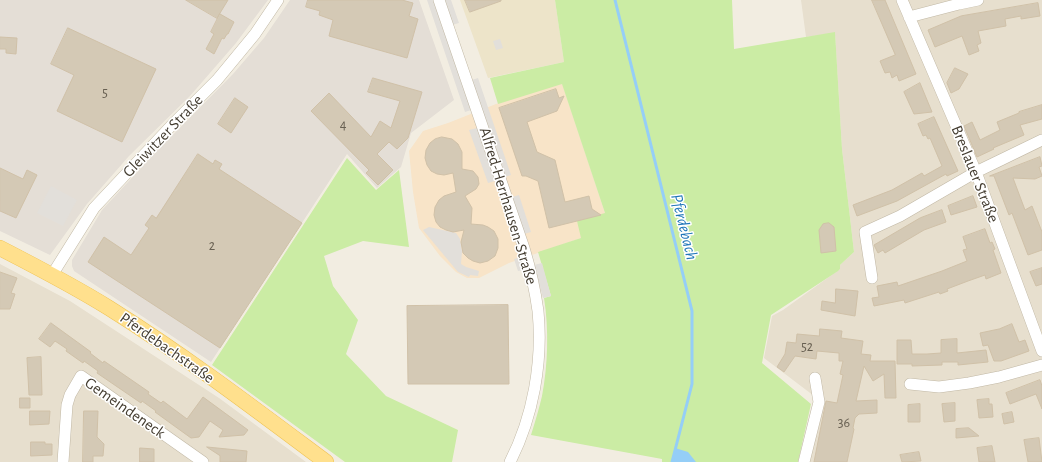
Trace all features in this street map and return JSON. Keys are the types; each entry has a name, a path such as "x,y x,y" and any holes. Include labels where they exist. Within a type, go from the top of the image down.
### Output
{"main road":[{"name":"Pferdebachstraße","path":"0,248 52,275 109,308 162,343 326,462"}],"street":[{"name":"Gleiwitzer Straße","path":"52,275 94,208 171,126 217,80 255,34 278,0"},
{"name":"Alfred-Herrhausen-Straße","path":"439,0 524,248 538,311 538,360 533,395 521,439 510,462"},
{"name":"Breslauer Straße","path":"902,0 976,172 1042,351"},
{"path":"909,17 978,0"},
{"path":"872,278 864,232 900,216 976,172 1042,140"},
{"path":"910,384 939,387 969,383 999,378 1042,366"},
{"name":"Gemeindeneck","path":"63,462 67,405 70,395 80,376 203,462"},
{"path":"804,462 819,402 815,378"}],"shaded area":[{"path":"0,0 268,0 236,43 190,96 129,156 87,204 50,255 0,231"},
{"path":"290,0 419,0 454,100 411,133 401,167 377,188 347,154 211,362 74,271 72,260 102,210 154,154 233,74 264,38"},
{"path":"427,0 433,0 471,110 465,112"},
{"path":"444,0 451,0 459,23 452,25"},
{"path":"460,0 555,0 564,62 488,78"},
{"path":"801,0 1042,0 1042,462 809,462 822,402 764,358 772,316 783,310 840,269 840,265 854,252 842,149 835,33 806,37"},
{"path":"500,39 503,48 496,50 493,41"},
{"path":"478,78 511,175 505,177 472,80"},
{"path":"562,83 605,213 581,238 509,263 479,278 467,278 456,272 440,256 419,228 413,192 409,151 423,131 496,104"},
{"path":"477,128 495,181 488,183 469,130"},
{"path":"51,186 77,200 63,226 37,213"},
{"path":"519,195 531,232 524,234 512,197"},
{"path":"429,227 456,233 460,239 462,251 461,264 479,271 478,276 470,275 469,277 458,272 423,230"},
{"path":"521,257 524,270 518,271 514,259"},
{"path":"542,263 551,296 543,298 534,265"},
{"path":"0,264 70,301 219,398 306,462 0,462"}],"green space":[{"path":"555,0 732,0 734,49 835,32 842,149 854,252 840,265 840,269 838,271 771,315 762,363 811,404 798,462 662,462 662,459 531,435 542,396 546,372 547,334 544,298 551,296 538,252 581,238 577,221 605,213 562,84 498,104 490,78 564,62"},
{"path":"347,158 376,190 399,170 409,247 363,241 324,256 333,286 358,320 346,354 386,396 458,430 452,462 345,462 212,365"}],"water":[{"path":"675,448 688,452 696,462 672,462"}],"building":[{"path":"186,0 228,0 217,18"},
{"path":"308,0 402,0 413,3 409,16 418,19 407,58 329,36 333,20 319,15 320,11 306,7"},
{"path":"465,0 501,0 501,1 470,12"},
{"path":"872,0 885,0 916,74 899,81 897,75 892,78 890,72 885,73 880,61 895,55"},
{"path":"1038,3 1040,16 1021,19 1021,16 1005,19 1006,26 978,31 981,43 977,45 979,51 969,55 962,36 935,47 928,30 961,16"},
{"path":"220,14 234,22 228,34 224,39 222,38 214,54 206,49 214,34 211,32"},
{"path":"68,28 156,69 122,142 57,111 74,75 51,64"},
{"path":"0,37 17,38 16,54 6,53 6,49 0,49"},
{"path":"955,68 968,74 959,89 951,93 947,83"},
{"path":"373,78 422,92 408,138 397,149 389,142 377,154 393,170 378,185 366,173 369,170 311,111 329,93 371,137 380,121 391,128 400,101 368,92"},
{"path":"920,83 932,112 914,114 904,92"},
{"path":"556,89 559,98 564,96 557,111 527,122 537,152 555,160 565,202 589,196 592,209 601,215 549,228 538,181 522,176 499,108"},
{"path":"235,98 248,107 231,133 218,124"},
{"path":"1042,105 1042,119 1020,125 1024,135 993,148 994,149 977,157 964,126 972,122 980,140 1000,130 997,122 1019,112"},
{"path":"934,117 958,171 947,176 946,174 897,201 857,216 853,205 892,190 922,173 924,176 942,166 930,138 928,139 926,135 923,136 918,124"},
{"path":"442,137 452,139 458,144 462,152 462,169 473,171 478,177 479,184 476,189 465,196 472,208 471,224 488,227 494,231 498,239 498,248 495,256 488,261 480,263 473,261 463,253 461,242 464,230 453,232 446,230 440,227 436,222 434,215 435,207 439,200 444,196 456,192 453,173 444,175 431,171 425,158 426,150 430,143 435,139"},
{"path":"198,154 213,164 215,160 222,164 219,169 302,223 220,348 88,262 104,237 131,255 149,228 145,225 152,215 156,218"},
{"path":"1040,157 1042,166 1039,167 1042,176 1035,179 1013,178 1025,210 1032,206 1042,232 1042,250 1028,255 1012,213 1009,215 994,176 990,176"},
{"path":"0,168 23,179 27,170 37,175 16,218 0,211"},
{"path":"973,196 977,207 951,215 948,206"},
{"path":"942,210 946,222 924,230 885,253 883,250 878,253 874,245 920,218"},
{"path":"829,223 834,227 836,251 821,253 819,230 823,224"},
{"path":"985,229 990,243 992,242 995,249 993,250 1001,273 986,279 985,275 947,289 948,291 940,294 939,292 905,303 904,300 874,306 872,298 879,297 877,286 897,282 898,286 967,261 963,250 967,249 963,237"},
{"path":"1042,268 1042,284 1036,286 1030,272"},
{"path":"0,272 17,278 11,293 15,294 10,309 0,309"},
{"path":"836,289 858,291 855,316 821,310 822,301 835,303"},
{"path":"508,305 509,384 408,384 407,306"},
{"path":"51,323 91,352 90,353 103,363 104,361 149,392 148,394 161,403 163,401 187,419 203,397 248,430 244,435 219,437 223,430 210,421 199,437 191,438 142,401 141,403 97,373 98,371 84,361 83,363 66,351 67,349 55,341 50,347 39,339"},
{"path":"1012,324 1019,342 1025,340 1029,351 1001,361 994,361 988,345 983,346 980,333 999,329"},
{"path":"820,329 842,331 841,338 863,341 861,354 871,355 870,361 895,361 896,398 885,398 884,374 873,381 864,366 856,401 877,400 877,413 859,414 855,418 847,462 814,462 826,401 837,403 843,375 840,374 843,361 839,361 839,353 817,351 816,359 795,356 784,372 777,367 785,354 787,342 796,343 797,334 819,336"},
{"path":"957,339 957,353 986,350 988,362 958,365 958,362 942,362 942,365 912,366 912,364 897,364 897,340 911,340 912,354 927,354 941,353 941,340"},
{"path":"41,357 42,395 29,395 27,358"},
{"path":"1040,380 1042,386 1042,409 1036,394 1010,404 1006,393"},
{"path":"20,398 30,398 30,408 20,408"},
{"path":"989,399 989,404 992,404 993,417 979,418 977,400"},
{"path":"955,403 955,421 944,422 942,404"},
{"path":"920,404 920,422 908,422 908,405"},
{"path":"30,411 50,411 49,424 30,425"},
{"path":"84,411 98,411 97,437 104,444 103,456 93,456 93,462 83,462"},
{"path":"1012,412 1014,422 1004,424 1002,414"},
{"path":"969,428 979,436 956,438 956,429"},
{"path":"1039,438 1042,462 1028,462 1024,440"},
{"path":"31,442 45,442 45,444 52,444 52,455 31,456"},
{"path":"992,446 995,462 979,462 977,448"},
{"path":"207,447 247,451 246,462 220,462 220,456"},
{"path":"140,448 154,449 154,462 140,462"},
{"path":"919,452 921,461 902,462 900,455"}],"waterway":[{"name":"Pferdebach","path":"615,0 692,311 692,384 672,462"}]}
